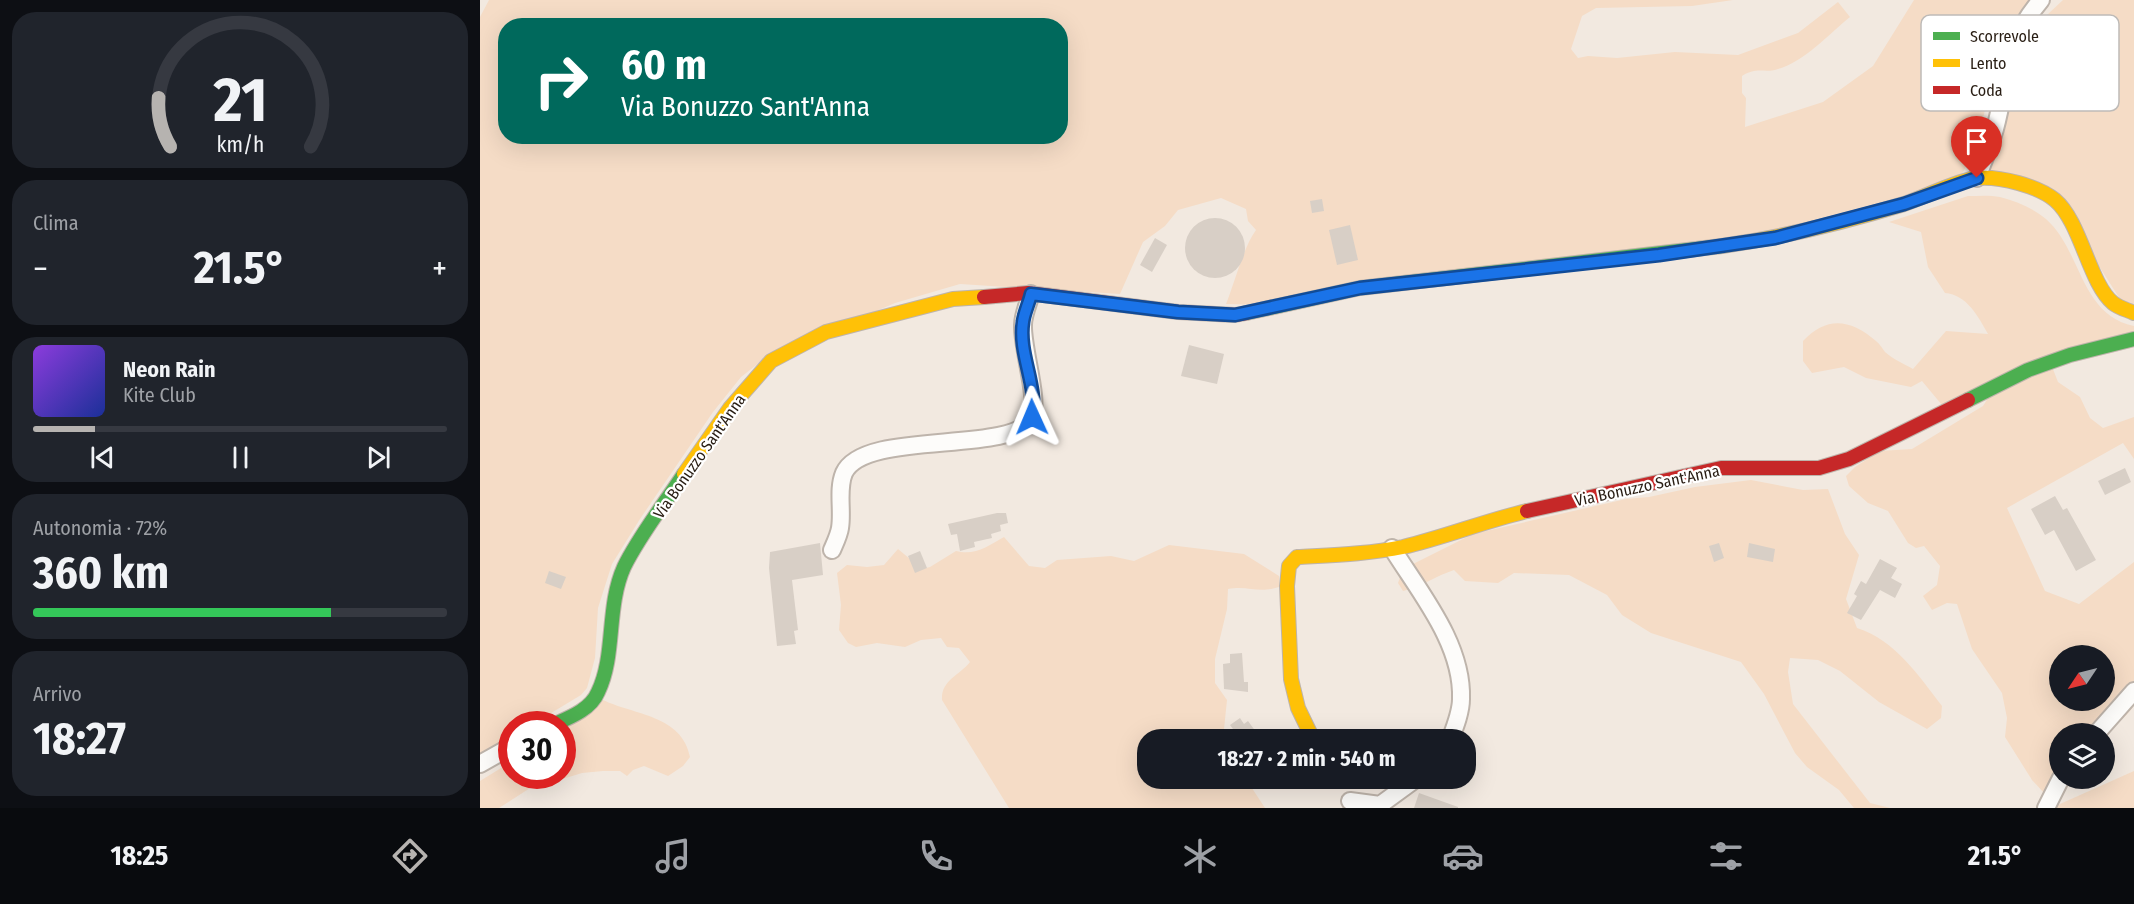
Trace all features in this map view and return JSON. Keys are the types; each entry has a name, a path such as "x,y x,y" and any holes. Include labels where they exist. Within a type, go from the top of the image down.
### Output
{"street":[{"path":"2028,15 2041,0"},
{"path":"1977,178 1995,129 1998,111"},
{"name":"Via Bonuzzo Sant'Anna","path":"576,715 598,694 607,662 610,616 624,567 730,408 771,361 826,332 885,316 953,299 1031,294 1178,312 1235,315 1360,288 1659,255 1775,238 1904,204 1977,178 2016,184 2038,191 2055,200 2066,212 2099,281 2113,303 2134,313"},
{"path":"832,550 840,528 841,486 844,472 855,461 871,454 927,443 1011,434 1025,427 1032,417 1035,402 1024,354 1023,322 1031,294"},
{"name":"Via Bonuzzo Sant'Anna","path":"1308,729 1298,708 1291,679 1287,586 1289,566 1297,557 1392,548 1417,543 1462,526 1721,468 1819,468 1849,459 2028,370 2070,355 2134,339"},
{"path":"1392,548 1436,618 1452,649 1459,675 1461,700 1453,729"},
{"path":"2106,723 2134,691"},
{"path":"480,764 498,754"},
{"path":"1350,801 1380,805 1402,789"},
{"path":"2046,808 2056,789"}],"shaded area":[{"path":"489,0 1733,0 1692,6 1596,8 1582,16 1571,49 1578,58 1588,56 1617,58 1675,52 1738,55 1798,33 1838,2 1850,17 1807,54 1778,69 1753,71 1742,76 1742,93 1746,98 1745,127 1823,102 1873,66 1914,0 2033,0 2020,15 1921,15 1921,111 1985,111 1975,149 1960,178 1801,230 1271,305 1226,304 1243,256 1256,230 1248,221 1246,209 1221,198 1178,210 1165,226 1143,242 1120,294 960,284 895,303 764,359 741,377 713,412 612,564 598,608 595,658 587,688 581,695 555,711 498,711 498,746 480,757 480,17"},
{"path":"2063,0 2134,0 2134,305 2120,299 2060,205 1984,175 2003,111 2119,111 2119,15 2047,15"},
{"path":"1968,196 1996,196 2030,208 2046,219 2058,232 2092,296 2103,309 2116,320 2134,326 2134,337 2049,359 2058,382 2080,397 2090,418 2103,428 2134,417 2134,459 2123,443 2007,508 2045,591 2079,604 2134,562 2134,705 2115,723 2049,723 2050,789 2045,794 2032,780 2005,737 2007,718 2002,693 1972,649 1957,604 1947,603 1932,610 1923,596 1937,585 1940,566 1924,546 1916,548 1908,543 1888,511 1868,503 1849,486 1846,476 1855,467 1880,451 1912,449 1983,406 1988,398 1947,411 1922,381 1911,387 1866,378 1844,367 1812,373 1803,361 1803,341 1821,327 1830,324 1839,323 1857,328 1877,342 1888,355 1913,369 1946,331 1988,334 1966,302 1945,293 1928,267 1921,232 1889,222"},
{"path":"1751,480 1803,490 1828,489 1845,534 1859,555 1846,599 1857,628 1871,634 1895,650 1915,671 1942,706 1941,718 1927,729 1879,702 1840,671 1818,660 1790,658 1788,672 1793,704 1870,803 1890,808 1854,808 1839,790 1807,767 1795,753 1764,694 1741,662 1651,633 1622,615 1607,595 1569,575 1514,573 1498,583 1465,581 1454,570 1403,591 1398,583 1403,569 1473,534 1626,499"},
{"path":"1004,537 1029,566 1045,568 1057,560 1111,556 1134,561 1169,545 1244,554 1279,576 1279,587 1265,590 1228,589 1227,609 1215,659 1215,683 1227,700 1224,729 1137,729 1137,789 1253,789 1265,808 1009,808 942,700 944,688 970,662 959,648 947,647 941,638 921,640 905,647 877,643 856,647 848,643 839,630 841,605 837,573 847,565 867,567 884,565 898,549 922,569 930,567 956,551 969,552 987,547"},
{"path":"603,700 667,724 685,743 690,757 683,766 668,776 644,766 633,770 627,776 620,771 576,775 576,721"},
{"path":"498,770 498,789 529,789 499,808 480,808 480,781"},
{"path":"2134,771 2134,808 2051,808 2094,789 2115,789 2115,779"}],"building":[{"path":"1322,199 1324,211 1312,213 1310,201"},
{"path":"1209,218 1221,218 1232,223 1240,231 1245,248 1243,260 1232,273 1221,278 1209,278 1198,273 1190,265 1185,254 1185,242 1190,231 1198,223"},
{"path":"1350,225 1358,260 1337,265 1329,230"},
{"path":"1155,238 1167,245 1152,272 1140,265"},
{"path":"1189,345 1224,354 1217,384 1181,376"},
{"path":"2125,468 2131,482 2105,495 2098,481"},
{"path":"2055,496 2063,510 2067,508 2096,560 2076,571 2054,530 2045,535 2031,509"},
{"path":"1006,513 1008,523 1000,525 1001,531 991,534 992,538 974,542 975,547 960,551 957,534 951,535 948,524"},
{"path":"820,543 823,575 792,580 798,630 794,631 796,644 777,646 769,568 770,552"},
{"path":"1719,543 1724,558 1714,562 1709,546"},
{"path":"1749,543 1775,549 1773,562 1747,557"},
{"path":"920,551 927,568 915,573 908,556"},
{"path":"1880,559 1897,568 1891,578 1902,584 1895,598 1880,590 1861,620 1847,613 1857,596 1854,594 1861,581 1866,584"},
{"path":"549,571 566,577 561,589 545,583"},
{"path":"1242,653 1244,682 1248,682 1248,692 1224,689 1223,664 1230,663 1230,654"},
{"path":"1240,718 1244,724 1248,721 1254,729 1233,729 1230,725"},
{"path":"1419,793 1458,807 1458,808 1414,808"}],"traffic: fast":[{"path":"1246,313 1360,288 1722,246"},
{"path":"1968,400 2028,370 2070,355 2134,339"},
{"path":"576,714 586,708 595,698 604,678 615,598 624,567 684,474"}],"traffic: slow":[{"path":"1722,246 1791,234 1859,217 1904,204 1969,179 1996,179 2029,186 2055,200 2072,223 2097,282 2105,294 2115,305 2134,313"},
{"path":"684,474 730,408 771,361 826,332 953,299 984,297"},
{"path":"1308,729 1298,708 1291,679 1287,586 1289,566 1297,557 1363,553 1403,547 1527,511"}],"traffic: jam":[{"path":"984,297 1028,293 1178,312 1235,315 1246,313"},
{"path":"1527,511 1721,468 1819,468 1849,459 1968,400"}],"route":[{"path":"1032,417 1035,402 1024,354 1023,322 1031,294 1178,312 1235,315 1360,288 1488,272 1659,255 1775,238 1904,204 1977,178"}]}
